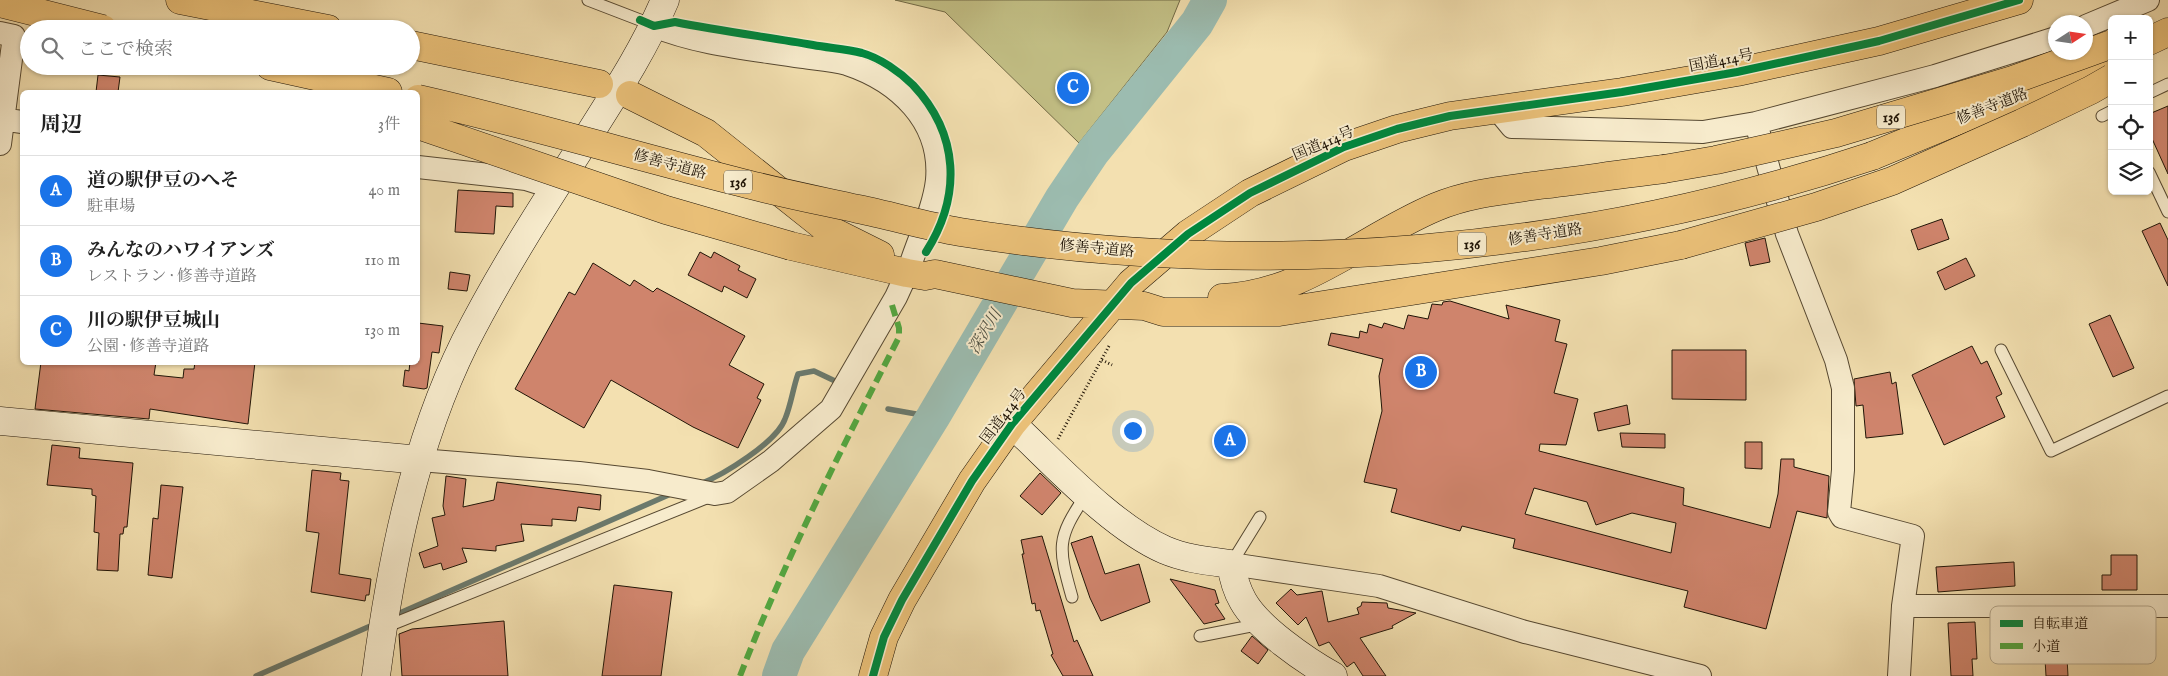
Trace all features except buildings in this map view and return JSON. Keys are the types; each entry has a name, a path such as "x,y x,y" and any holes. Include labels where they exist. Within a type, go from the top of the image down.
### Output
{"highway":[{"path":"180,0 283,20"},
{"name":"国道414号","path":"873,676 884,637 902,600 972,482 1012,424 1131,282 1188,234 1250,193 1344,147 1397,129 1450,116 1737,72 1880,40 2019,0"},
{"name":"136","path":"1112,304 1144,306 1167,301 1227,298 1282,288 1315,273 1407,220 1438,206 1483,193 1664,169 1716,160 1836,133 2013,80 2108,45"},
{"path":"420,47 599,84"},
{"name":"修善寺道路","path":"1872,156 2108,59"},
{"name":"修善寺道路","path":"420,100 739,182 957,231 1062,245 1209,255 1273,256 1399,251 1521,239 1622,221 1739,195 1954,131 2108,70"},
{"path":"283,75 324,90"},
{"path":"311,75 379,90"},
{"path":"1144,306 1163,312 1279,312 1545,270 1682,245 1816,207 1892,181 2022,123 2108,80"},
{"path":"630,95 706,133 824,227 851,242 918,270"},
{"path":"420,126 666,210 792,246 918,270 1072,303 1112,304"},
{"path":"893,676 914,612 926,561"},
{"path":"859,676 884,637"}],"street":[{"path":"376,676 400,537 420,460 444,390 465,343 553,191 628,74 647,23 665,0"},
{"path":"2093,23 2148,0"},
{"path":"0,422 579,473 667,485 708,493 727,492 806,434 831,409 896,297 918,270 937,179 936,158 933,142 925,123 904,94 888,83 846,64 700,39 647,23"},
{"path":"0,144 8,120 9,24"},
{"path":"1498,110 1512,127 1703,132 1756,123 1935,76 2048,41"},
{"path":"1756,123 1786,234 1836,360 1843,388 1843,470 1839,512 1842,516 1913,536 1903,606 1899,676"},
{"path":"420,167 526,179 542,184 553,191"},
{"path":"1012,424 1102,507 1164,549 1185,557 1379,586 1525,632 1700,676"},
{"path":"1231,564 1234,582 1243,602 1263,624 1298,655 1333,676"},
{"path":"1903,606 2168,606"}],"lane":[{"path":"9,24 18,0"},
{"path":"588,0 647,23"},
{"path":"2153,91 2168,84"},
{"path":"2153,180 2168,212"},
{"path":"2001,350 2051,451 2168,396"},
{"path":"383,628 708,493"},
{"path":"1072,598 1060,548 1070,518 1087,493"},
{"path":"1231,564 1260,517"},
{"path":"1200,636 1263,624"}],"path":[{"path":"1072,418 1113,340"},
{"path":"1102,360 1112,365"}],"shaded area":[{"path":"895,0 1180,0 1167,32 1079,143 945,12"}],"waterway":[{"name":"深沢川","path":"779,676 788,651 933,417 1062,198 1093,152 1197,23 1210,0"},
{"path":"700,484 735,466 772,438 785,419 798,374 814,371 835,381"},
{"path":"888,409 933,417"},
{"path":"393,616 673,493"},
{"path":"256,676 375,624"}],"marked path":[{"path":"740,676 757,632 795,547 899,337 899,328 892,305"}],"cycle path":[{"path":"873,676 884,637 902,600 972,481 1012,424 1131,283 1188,234 1250,193 1344,147 1397,129 1450,116 1622,92 1737,72 1879,41 2019,0"},
{"path":"640,20 654,26 675,22 856,52 876,58 902,75 913,85 928,104 940,124 947,144 950,166 950,187 946,209 938,230 926,252"}],"place":[{"name":"川の駅伊豆城山","path":"1073,88"},
{"name":"みんなのハワイアンズ","path":"1421,372"},
{"name":"道の駅伊豆のへそ","path":"1230,441"}]}
